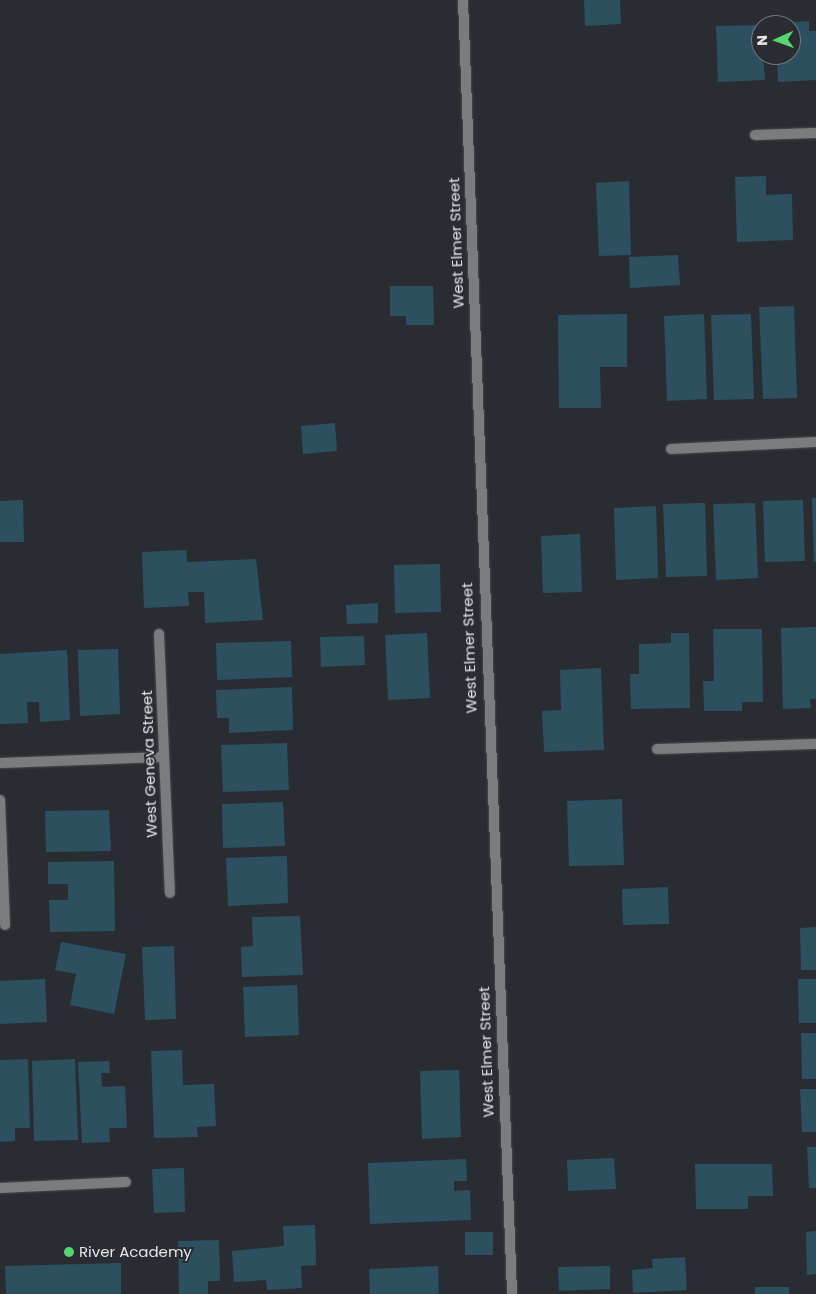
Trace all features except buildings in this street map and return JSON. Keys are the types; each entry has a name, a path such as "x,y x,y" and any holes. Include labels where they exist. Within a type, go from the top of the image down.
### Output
{"street":[{"name":"West Elmer Street","path":"463,0 512,1294"},
{"path":"755,135 816,133"},
{"path":"671,449 816,442"},
{"name":"West Geneva Street","path":"159,634 170,893"},
{"path":"657,749 816,744"},
{"path":"0,763 164,757"},
{"path":"0,800 5,926"},
{"path":"0,1188 126,1182"}],"place":[{"name":"River Academy","path":"69,1252"}]}
